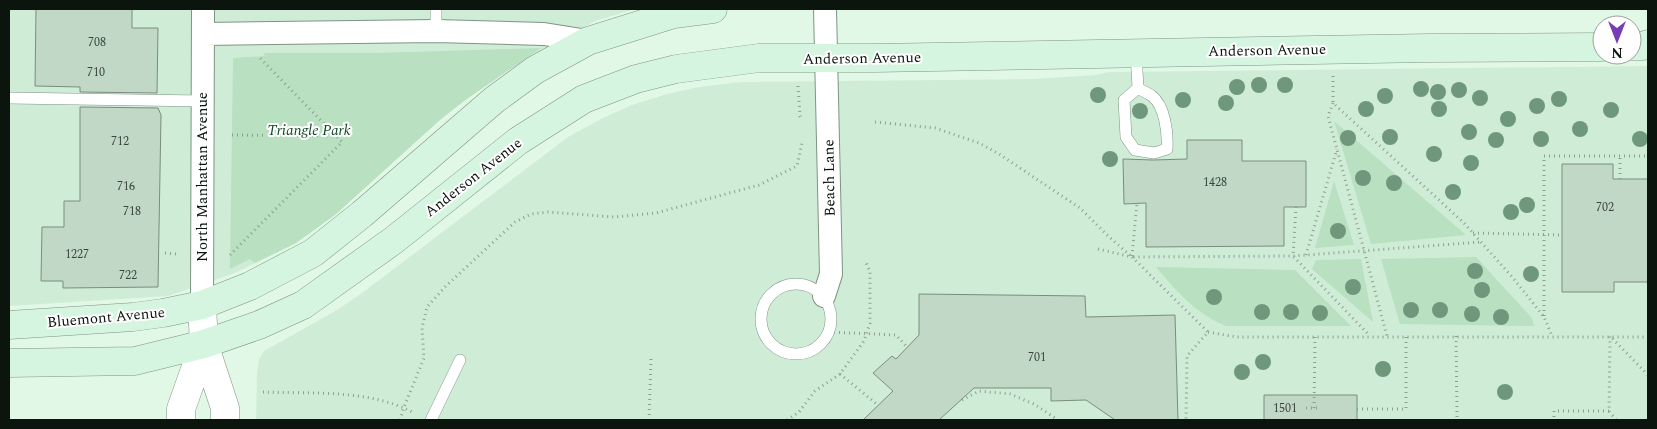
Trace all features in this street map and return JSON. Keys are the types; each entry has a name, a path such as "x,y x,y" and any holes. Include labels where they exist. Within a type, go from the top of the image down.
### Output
{"main road":[{"path":"202,305 250,286 313,253 362,214 494,100 535,70 588,41 649,16 713,9"},
{"name":"Anderson Avenue","path":"204,344 259,325 303,305 394,240 518,141 584,99 636,79 676,69 759,58 1592,46"},
{"name":"Bluemont Avenue","path":"9,325 134,317 202,305"},
{"path":"9,362 134,360 204,344"}],"street":[{"name":"North Manhattan Avenue","path":"203,9 202,305 204,344 225,408 225,420"},
{"name":"Beach Lane","path":"824,296 831,274 826,9"},
{"path":"203,34 436,31 544,34 588,41"},
{"name":"North Manhattan Avenue","path":"181,420 181,409 204,344"}],"lane":[{"path":"436,9 436,31"},
{"path":"1136,52 1138,88"},
{"path":"1138,88 1154,97 1164,116 1168,134 1167,149 1154,153 1135,150 1126,137 1124,100 1138,88"},
{"path":"9,98 203,100"},
{"path":"795,283 811,286 824,296 831,313 829,332 821,344 808,352 793,354 779,350 767,340 761,326 761,311 768,297 779,287 795,283"},
{"path":"431,420 460,360"}],"path":[{"path":"230,255 342,142 257,56"},
{"path":"1333,73 1333,103 1328,116 1388,336"},
{"path":"1333,103 1464,223 1513,278 1544,317 1552,336"},
{"path":"875,122 935,128 979,143 999,154 1080,208 1107,236 1132,256 1208,332 1236,337 1648,337"},
{"path":"232,135 336,136"},
{"path":"1306,255 1337,148"},
{"path":"1544,317 1544,156 1648,156"},
{"path":"1620,156 1620,179"},
{"path":"400,420 424,358 422,328 426,307 515,222 531,214 548,212 614,217 656,213 759,185 797,166"},
{"path":"1132,256 1137,203"},
{"path":"1296,207 1292,256 1369,336"},
{"path":"1473,233 1562,234"},
{"path":"1098,249 1132,256 1292,256 1481,242"},
{"path":"787,420 799,412 815,391 840,374 864,341 870,323 870,272 865,260"},
{"path":"829,332 896,334 907,347"},
{"path":"1186,420 1187,356 1208,332"},
{"path":"1314,408 1315,336"},
{"path":"1357,408 1406,408 1406,336"},
{"path":"1456,336 1457,417"},
{"path":"1610,336 1648,375"},
{"path":"1610,336 1609,411 1616,420"},
{"path":"649,420 651,359"},
{"path":"840,374 878,405"},
{"path":"962,400 979,391 1010,394 1034,404 1058,420"},
{"path":"263,392 358,396 388,401 404,407 419,416"},
{"path":"1306,408 1319,408"},
{"path":"1554,417 1554,411 1609,411"}],"shaded area":[{"path":"9,9 635,9 595,21 500,75 439,119 296,243 235,273 168,296 9,306"},
{"path":"1648,66 1648,420 256,420 257,374 259,359 264,351 337,310 362,293 568,137 632,105 667,94 699,87 741,82 1032,79 1096,75 1109,72"}],"green space":[{"name":"Triangle Park","path":"541,48 464,101 440,120 335,215 296,243 255,263 250,259 230,269 233,58 265,56 263,53 375,53"},
{"path":"1334,121 1466,235 1371,244"},
{"path":"1334,181 1354,245 1315,248"},
{"path":"1476,257 1532,318 1534,326 1400,324 1381,259"},
{"path":"1361,259 1373,322 1312,269 1316,260"},
{"path":"1156,267 1295,270 1351,326 1226,326 1196,308 1179,293"}],"building":[{"path":"36,9 132,9 132,28 158,28 157,93 80,92 80,87 35,86"},
{"path":"80,107 158,108 161,115 158,287 63,288 63,281 41,281 42,227 64,227 64,201 80,201"},
{"path":"1187,140 1242,140 1242,161 1306,161 1306,207 1284,207 1284,246 1146,247 1146,203 1124,204 1123,159 1187,159"},
{"path":"1562,164 1613,164 1613,179 1648,179 1648,282 1614,282 1614,292 1562,292"},
{"path":"919,294 1085,296 1086,317 1175,315 1178,420 1115,420 1086,400 1051,401 1051,388 974,388 939,420 863,420 893,391 873,373 892,356 896,359 919,335"},
{"path":"1264,395 1357,395 1357,420 1264,420"}]}
